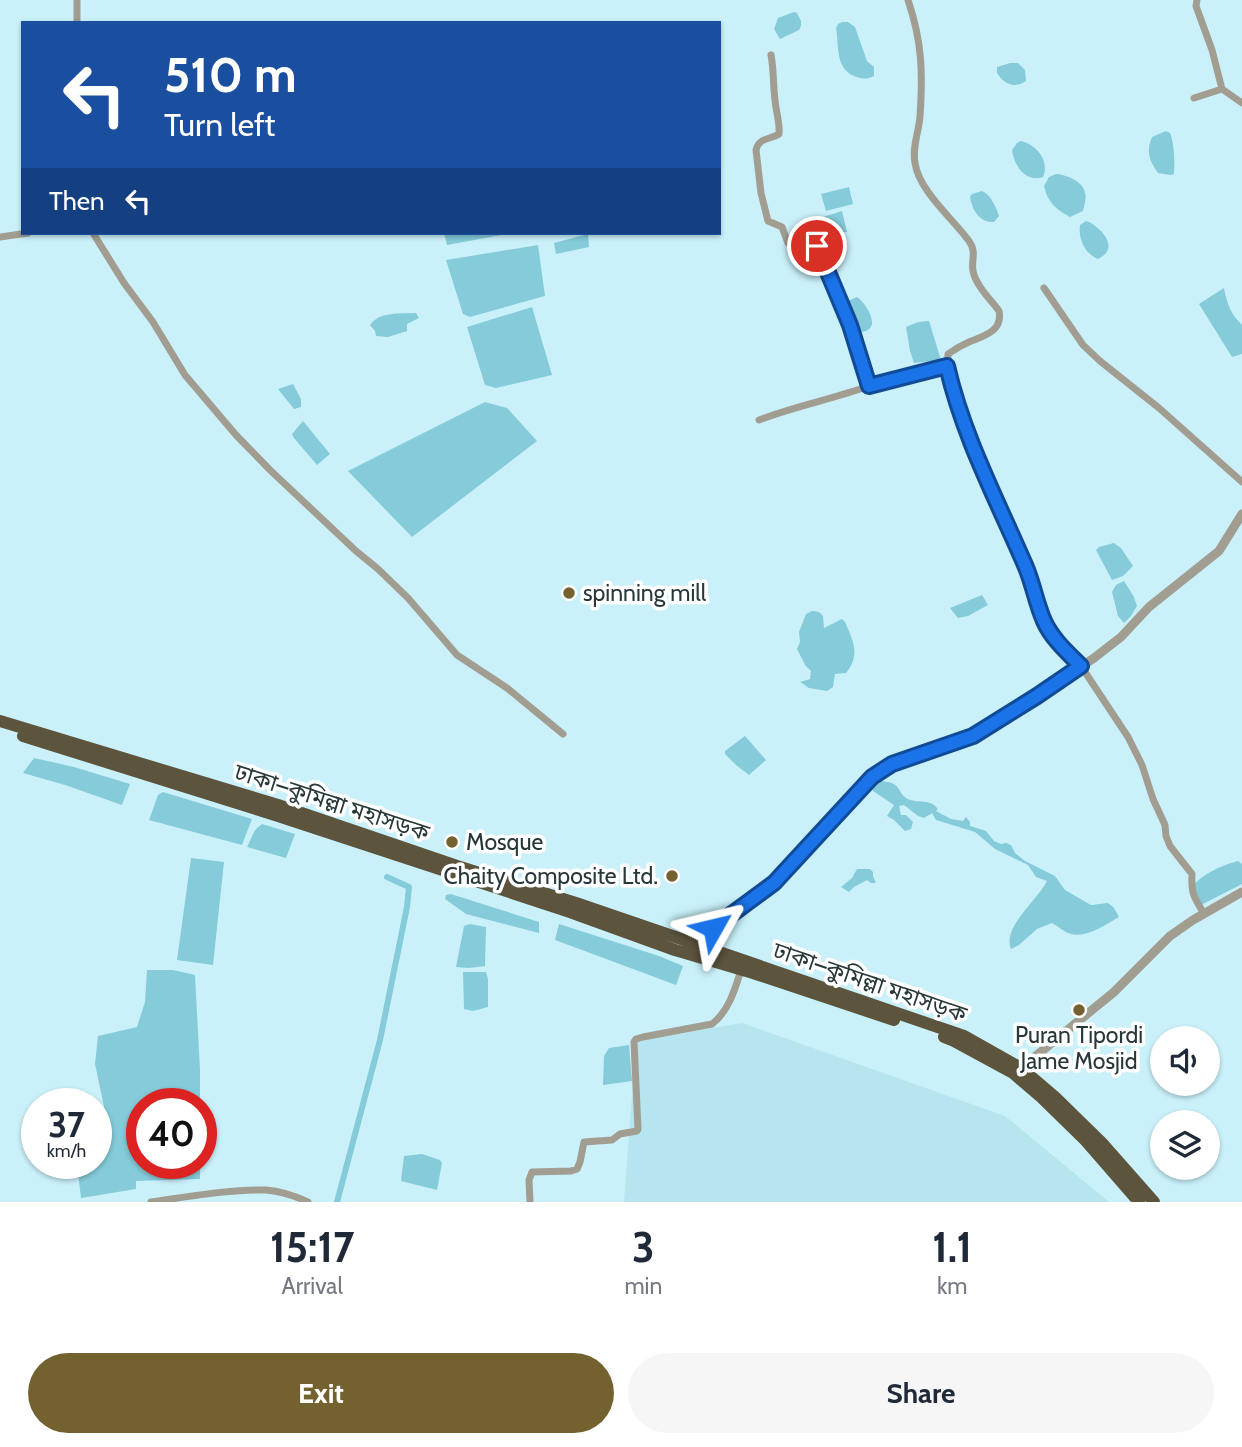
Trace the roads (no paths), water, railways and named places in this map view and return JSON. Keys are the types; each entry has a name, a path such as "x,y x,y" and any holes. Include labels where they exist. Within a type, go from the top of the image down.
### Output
{"highway":[{"name":"ঢাকা–কুমিল্লা মহাসড়ক","path":"0,721 278,805 964,1035 1017,1068 1055,1097 1102,1143 1154,1202"},
{"name":"ঢাকা–কুমিল্লা মহাসড়ক","path":"0,730 275,815 954,1041 1017,1068 1139,1202"}],"street":[{"path":"77,0 77,21"},
{"path":"908,0 916,25 922,74 920,119 914,153 918,174 970,242 974,251 972,269 975,279 1001,316 999,323 990,333 948,354 947,366 960,412 1025,565 1045,622 1059,644 1081,666 1128,737 1170,846 1192,874 1194,897 1204,914"},
{"path":"1197,0 1196,6 1212,50 1222,89 1242,103"},
{"path":"771,55 779,130 777,136 759,143 756,150 764,211 768,221 782,227 788,243 792,245 807,241 817,246 850,325 869,386"},
{"path":"1194,98 1222,89"},
{"path":"0,237 21,234"},
{"path":"94,235 185,375 236,435 408,598 457,654 507,688 563,734"},
{"path":"1044,288 1083,345 1160,408 1242,482"},
{"path":"759,420 787,409 947,366"},
{"path":"692,943 774,883 872,777 892,764 973,736 1037,696 1121,636 1149,607 1219,551 1242,514"},
{"path":"1017,1068 1114,992 1170,936 1242,892"},
{"path":"530,1202 529,1181 532,1172 577,1169 584,1142 612,1140 620,1134 637,1131 634,1042 660,1032 712,1024 721,1017 741,970"},
{"path":"151,1202 267,1190 308,1202"}],"waterway":[{"path":"337,1202 380,1040 407,907 409,887 387,877"}],"place":[{"name":"spinning mill","path":"569,593"},
{"name":"Mosque","path":"452,842"},
{"name":"Chaity Composite Ltd.","path":"672,876"},
{"name":"Puran Tipordi Jame Mosjid","path":"1079,1010"}]}
